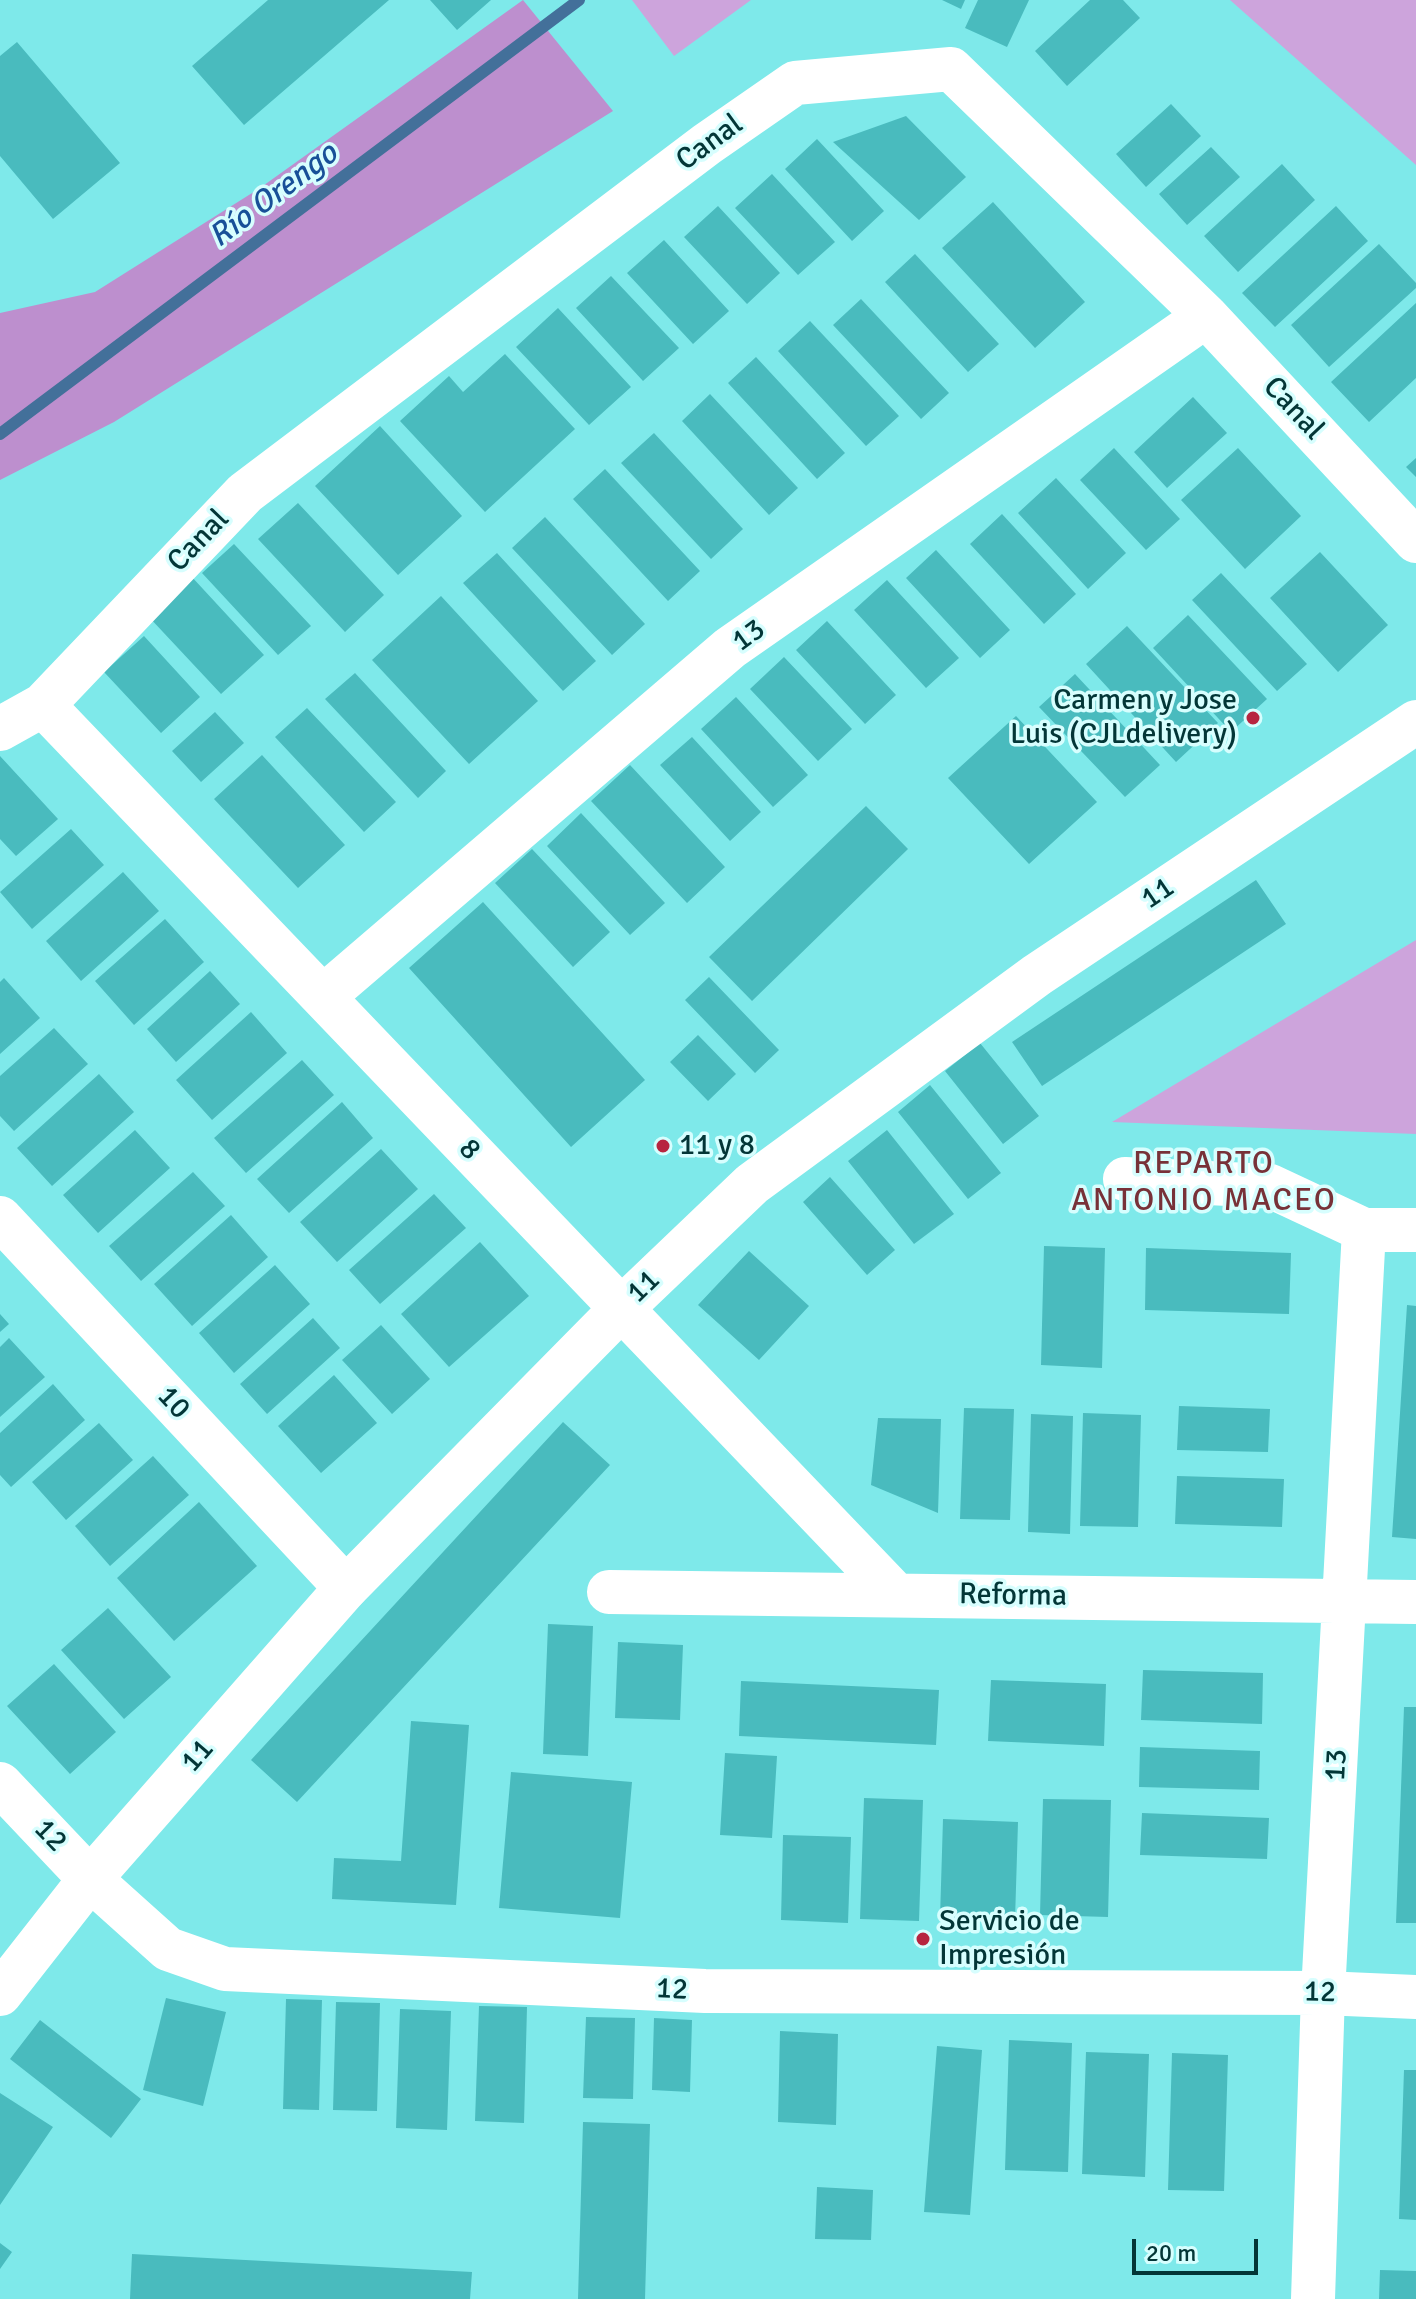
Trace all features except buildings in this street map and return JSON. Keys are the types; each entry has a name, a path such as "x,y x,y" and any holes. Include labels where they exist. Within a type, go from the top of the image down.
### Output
{"street":[{"name":"Canal","path":"0,729 43,705 245,493 707,144 795,83 951,69 1206,316 1416,541"},
{"name":"13","path":"324,996 730,648 1206,316"},
{"name":"8","path":"43,705 896,1595"},
{"name":"11","path":"0,1994 90,1879 346,1588 620,1310 764,1175 1037,975 1416,722"},
{"path":"1125,1179 1270,1186 1364,1230 1416,1230"},
{"name":"10","path":"0,1218 346,1588"},
{"name":"13","path":"1313,2299 1323,1993 1347,1600 1364,1230"},
{"name":"Reforma","path":"609,1592 1416,1602"},
{"name":"12","path":"0,1784 90,1879 168,1949 225,1969 705,1991 1323,1993 1416,1997"}],"shaded area":[{"path":"523,0 613,111 114,422 0,480 0,313 95,292 260,188"},
{"path":"632,0 751,0 674,56"},
{"path":"1230,0 1416,0 1416,165"},
{"path":"1416,940 1416,1134 1112,1122"}],"waterway":[{"name":"Río Orengo","path":"0,434 579,0"}],"place":[{"name":"Carmen y Jose Luis (CJLdelivery)","path":"1253,718"},
{"name":"11 y 8","path":"663,1146"},
{"name":"Servicio de Impresión","path":"923,1939"}],"district":[{"name":"REPARTO ANTONIO MACEO","path":"1204,1184"}]}
